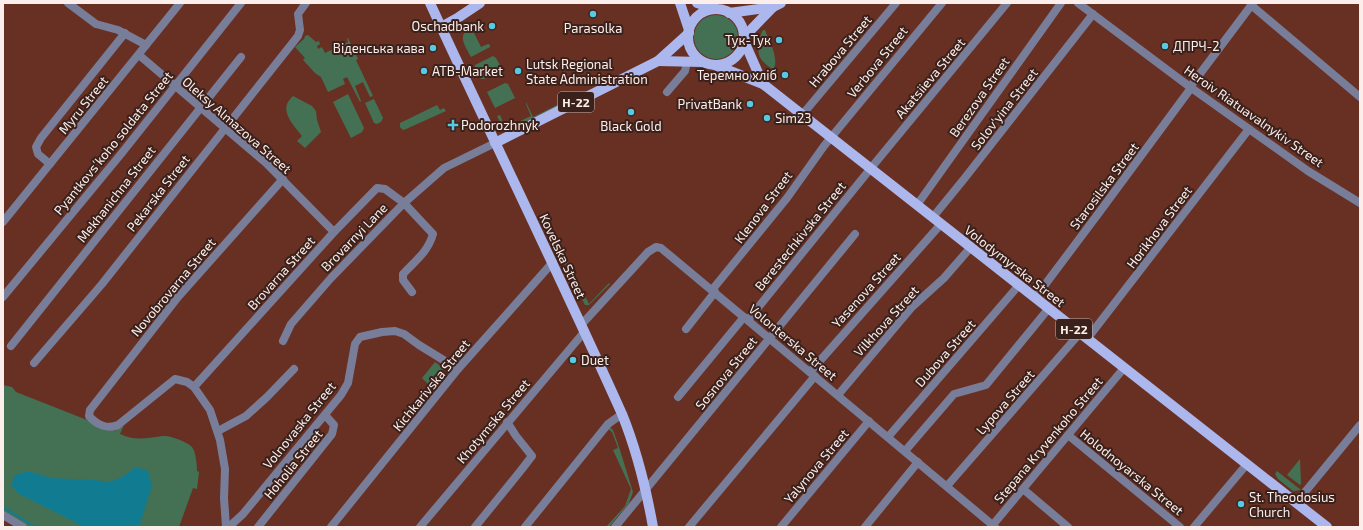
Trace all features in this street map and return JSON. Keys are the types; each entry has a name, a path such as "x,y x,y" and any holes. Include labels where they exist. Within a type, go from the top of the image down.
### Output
{"main road":[{"name":"Kovelska Street","path":"430,3 495,143 553,262 622,414 632,440 646,490 653,527"},
{"path":"441,27 480,3"},
{"path":"680,3 689,31 688,42 691,50 696,57 703,62"},
{"path":"697,3 718,9"},
{"path":"729,13 777,5"},
{"path":"715,65 725,64 734,59 741,51 744,39 777,5"},
{"name":"Н-22","path":"495,143 658,61 689,31 693,21 700,14 708,10 718,9 729,13 737,19 742,27 744,39"},
{"name":"Volodymyrska Street","path":"744,39 763,84"},
{"name":"Н-22","path":"658,61 703,62 715,65"},
{"name":"Volodymyrska Street","path":"715,65 763,84 1327,527"}],"street":[{"path":"68,3 96,24 118,30 146,45"},
{"name":"Myru Street","path":"3,222 180,3"},
{"name":"Pyantkovsʹkoho soldata Street","path":"3,297 121,154 241,3"},
{"name":"Pekarska Street","path":"34,363 102,284 298,36 300,30 298,14 306,3"},
{"name":"Hrabova Street","path":"802,115 896,3"},
{"name":"Verbova Street","path":"831,137 942,3"},
{"name":"Akatsiieva Street","path":"871,168 1007,3"},
{"name":"Berezova Street","path":"917,205 1061,3"},
{"name":"Heroiv Riatuavalnykiv Street","path":"1078,3 1190,87 1308,171 1360,203"},
{"path":"1252,4 1360,97"},
{"name":"Starosilska Street","path":"1034,297 1080,238 1252,4"},
{"name":"Solov'yina Street","path":"937,220 964,179 1093,14"},
{"path":"50,164 38,154 36,147 41,138 125,33"},
{"name":"Oleksy Almazova Street","path":"139,55 200,108 247,146 283,179 334,232"},
{"name":"Mekhanichna Street","path":"11,346 241,57"},
{"path":"667,92 685,71 687,62"},
{"name":"Horikhova Street","path":"1084,336 1249,129"},
{"name":"Klenova Street","path":"686,329 713,291 783,204 831,137"},
{"path":"404,203 444,168 495,143"},
{"name":"Berestechkivska Street","path":"678,397 871,168"},
{"name":"Novobrovarna Street","path":"194,387 182,380 174,380 114,427 104,426 89,416 92,408 178,297 283,179"},
{"name":"Brovarna Street","path":"194,387 334,232 377,188 385,189 404,203"},
{"name":"Brovarnyi Lane","path":"283,341 291,324 331,278 404,203 433,234 430,245 418,260 403,274 403,280 412,292"},
{"name":"Yasenova Street","path":"689,527 937,220"},
{"name":"Sosnova Street","path":"615,527 855,234"},
{"name":"Volonterska Street","path":"583,328 648,252 656,247 661,248 993,526"},
{"name":"Vilkhova Street","path":"838,395 912,307 944,278 970,247"},
{"name":"Kichkarivska Street","path":"331,527 458,369 553,262"},
{"name":"Dubova Street","path":"888,437 1019,285"},
{"path":"905,451 954,394 986,385 1049,308"},
{"name":"Khotymska Street","path":"420,527 583,328"},
{"name":"Volnovaska Street","path":"226,527 231,525 243,514 325,415 346,387 354,346 359,338 382,332 400,332 458,369"},
{"name":"Lypova Street","path":"947,486 1084,336"},
{"name":"Stepana Kryvenkoho Street","path":"993,526 1124,368"},
{"path":"218,431 246,416 294,369"},
{"path":"194,387 210,410 218,431 225,469 224,498 226,527"},
{"path":"525,527 608,424 622,414"},
{"name":"Hoholia Street","path":"258,527 332,434 334,425 325,415"},
{"name":"Yalynova Street","path":"781,527 869,421"},
{"path":"475,527 532,456 507,422"},
{"path":"1296,503 1360,425"},
{"name":"Holodnoyarska Street","path":"1068,434 1180,527"},
{"path":"865,527 918,462"},
{"path":"1194,527 1247,464"},
{"path":"1023,488 1068,527"},
{"path":"3,515 23,527"}],"green space":[{"path":"712,15 720,15 725,16 732,21 737,28 737,46 732,53 725,58 712,59 704,56 697,49 694,41 694,33 697,25 704,18"},
{"path":"478,24 479,27 473,31 481,47 488,44 490,47 471,57 465,46 463,38 466,31"},
{"path":"763,30 765,30 775,55 775,66 773,70 759,56 760,36"},
{"path":"308,35 316,42 319,41 320,44 317,46 318,49 322,47 325,53 348,42 348,38 358,59 356,60 373,96 370,97 363,82 355,86 361,101 360,102 347,77 343,79 345,84 328,92 321,77 315,73 303,60 305,58 295,47 304,39 305,36"},
{"path":"493,56 496,58 502,69 501,71 481,79 475,65"},
{"path":"505,83 508,84 515,98 495,108 487,92"},
{"path":"348,94 364,128 362,132 351,138 333,102"},
{"path":"577,95 569,101 512,128 506,128 497,116 500,115 504,125 510,126 531,116 526,102 533,117"},
{"path":"293,96 312,106 316,111 321,132 305,148 297,141 302,136 288,117 287,113 287,104"},
{"path":"374,99 383,118 381,122 377,124 374,123 365,103"},
{"path":"437,105 440,110 444,108 446,111 406,129 403,130 400,127 400,123"},
{"path":"566,258 589,304 609,283 610,284 589,305 585,305 564,262 564,259"},
{"path":"435,362 444,369 430,386 422,378"},
{"path":"3,385 12,387 16,392 115,431 124,425 120,434 130,438 166,436 178,439 190,445 194,452 197,471 199,472 197,489 193,488 179,527 29,527 3,511"},
{"path":"610,427 613,430 633,492 629,503 609,527 606,527 625,506 631,489 613,450 618,448 612,432 608,429"},
{"path":"1300,459 1301,484 1300,485 1287,475"},
{"path":"1277,471 1301,490 1293,491 1278,479 1275,474"}],"water":[{"path":"136,467 148,471 152,486 139,527 81,527 77,523 19,494 11,485 15,475 28,471 51,478 109,482 122,477"}],"waterway":[{"path":"3,507 35,527"}],"place":[{"name":"Parasolka","path":"593,14"},
{"name":"Oschadbank","path":"492,26"},
{"name":"Тук-Тук","path":"779,40"},
{"name":"ДПРЧ-2","path":"1165,46"},
{"name":"Віденська кава","path":"433,48"},
{"name":"ATB-Market","path":"424,71"},
{"name":"Lutsk Regional State Administration","path":"518,71"},
{"name":"Теремно хліб","path":"785,75"},
{"name":"PrivatBank","path":"750,104"},
{"name":"Black Gold","path":"631,112"},
{"name":"Sim23","path":"767,118"},
{"name":"Podorozhnyk","path":"453,125"},
{"name":"Duet","path":"573,360"},
{"name":"St. Theodosius Church","path":"1241,504"}]}
